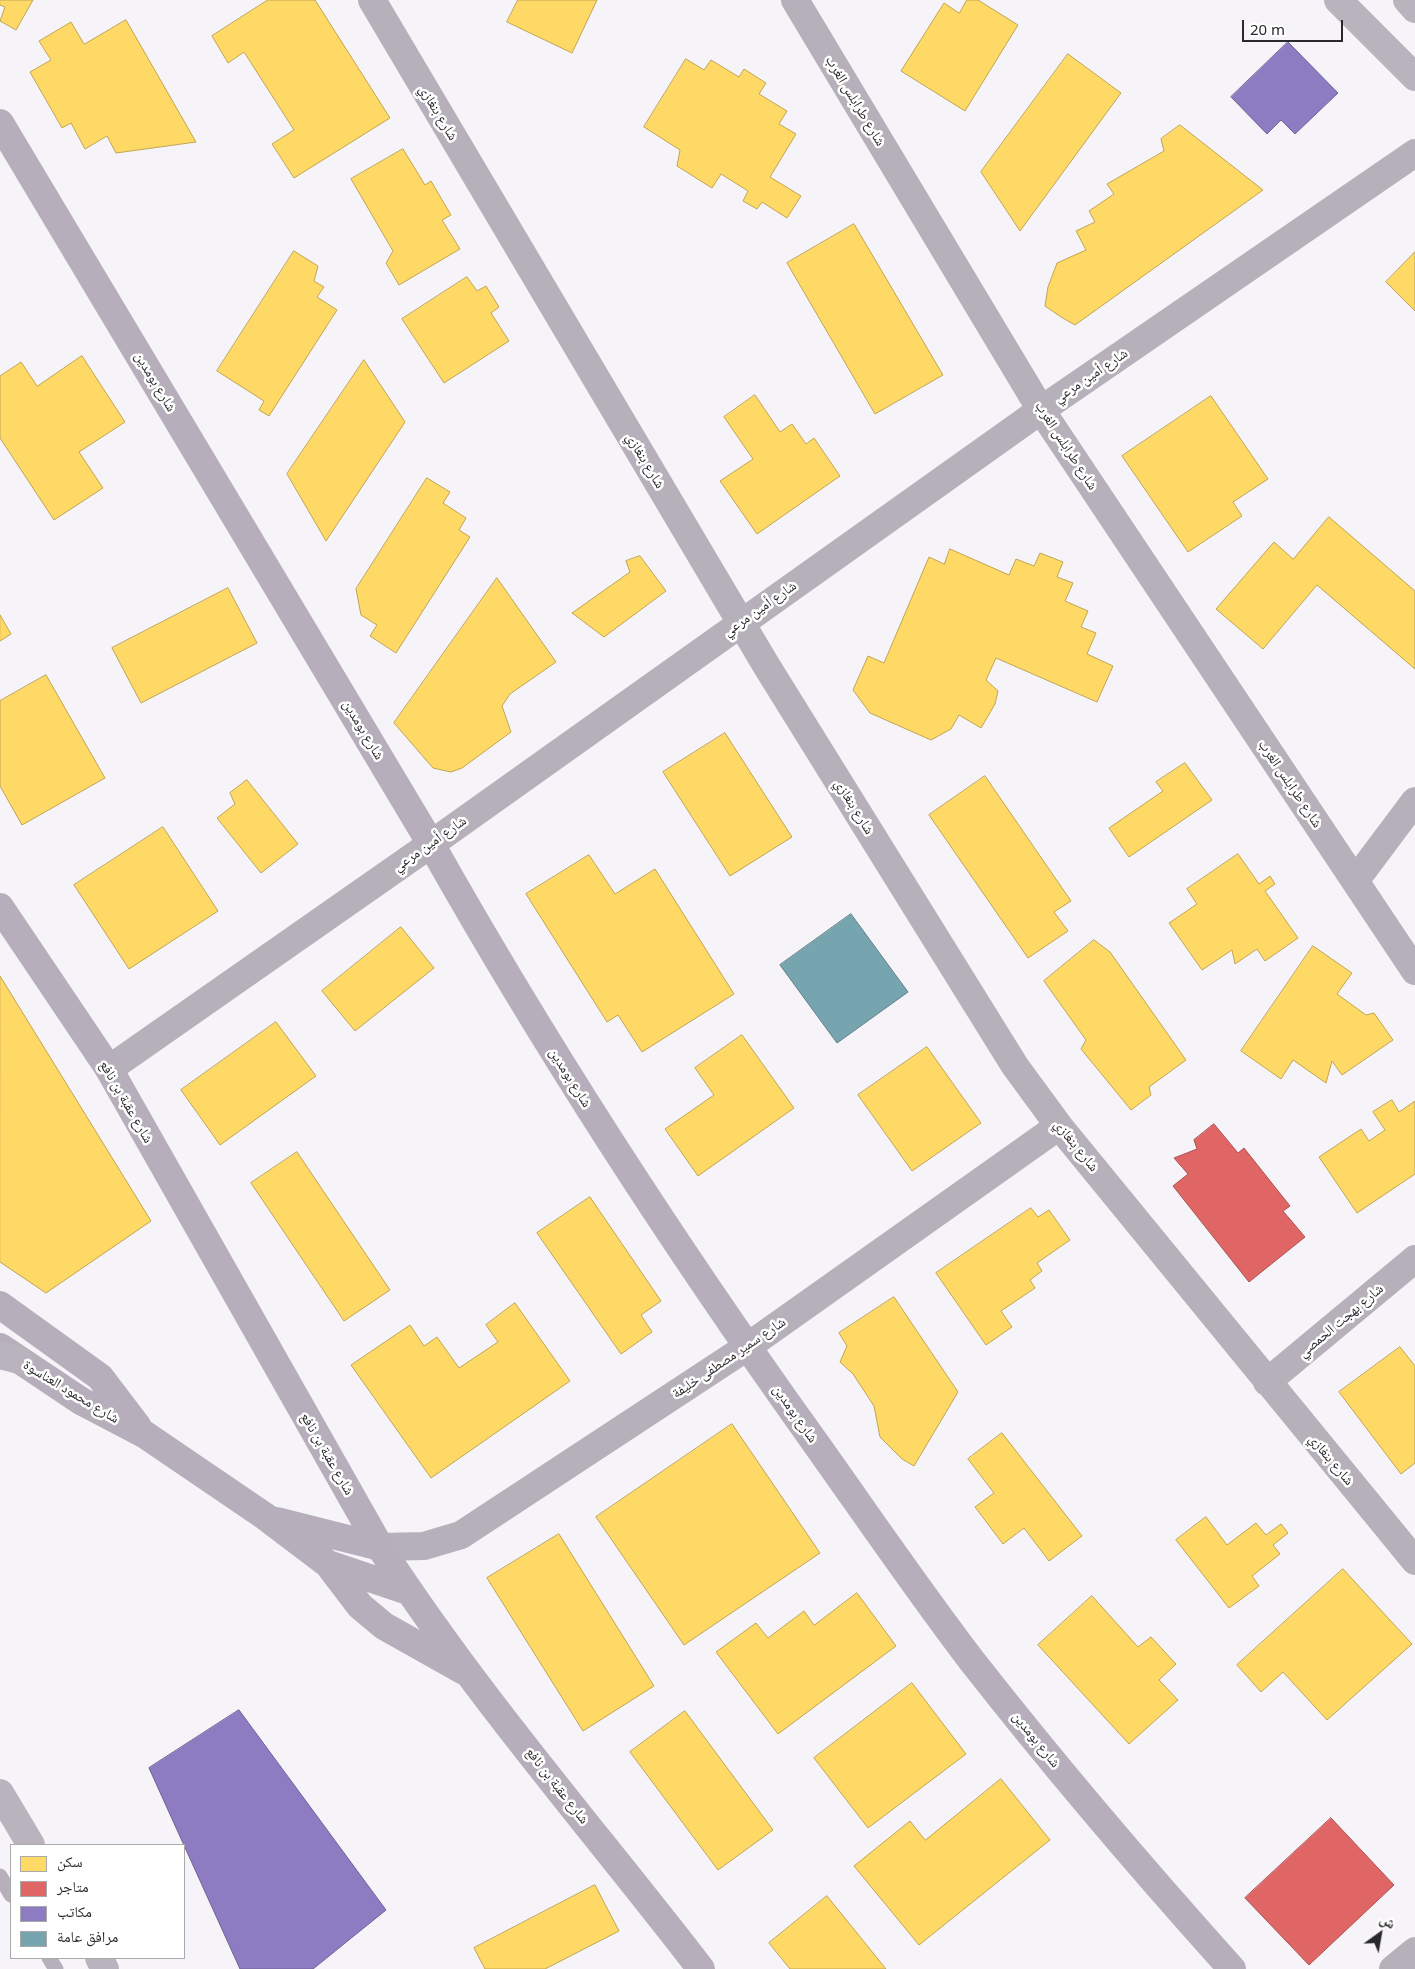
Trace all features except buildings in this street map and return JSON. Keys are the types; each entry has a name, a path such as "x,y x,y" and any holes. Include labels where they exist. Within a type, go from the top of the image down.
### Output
{"main road":[{"path":"1338,0 1415,78"},
{"path":"1406,0 1415,9"},
{"path":"0,1793 30,1844"}],"street":[{"name":"شارع بنغازي","path":"372,0 741,622 1015,1066 1059,1126 1415,1561"},
{"name":"شارع طرابلس الغرب","path":"795,0 1041,410 1415,971"},
{"name":"شارع بومدين","path":"0,123 431,844 481,933 610,1143 747,1347 972,1660 1135,1862 1232,1969"},
{"name":"شارع أمين مرعي","path":"109,1069 431,844 1041,410 1415,153"},
{"path":"1355,882 1415,801"},
{"name":"شارع عقبة بن نافع","path":"0,906 109,1069 380,1548 408,1591 469,1674 701,1969"},
{"name":"شارع سمير مصطفى خليفة","path":"380,1548 424,1546 461,1535 747,1347 1059,1126"},
{"name":"شارع بهجت الحمصي","path":"1267,1382 1415,1259"},
{"name":"شارع محمود العناسوة","path":"0,1305 100,1377 144,1434"},
{"name":"شارع محمود العناسوة","path":"6,1354 81,1400 144,1434 266,1518 328,1564 408,1591"},
{"name":"شارع محمود العناسوة","path":"266,1518 380,1548"},
{"path":"328,1564 360,1606 384,1626 469,1674"},
{"path":"1393,1969 1415,1951"}],"lane":[{"path":"0,1876 10,1893"}]}
